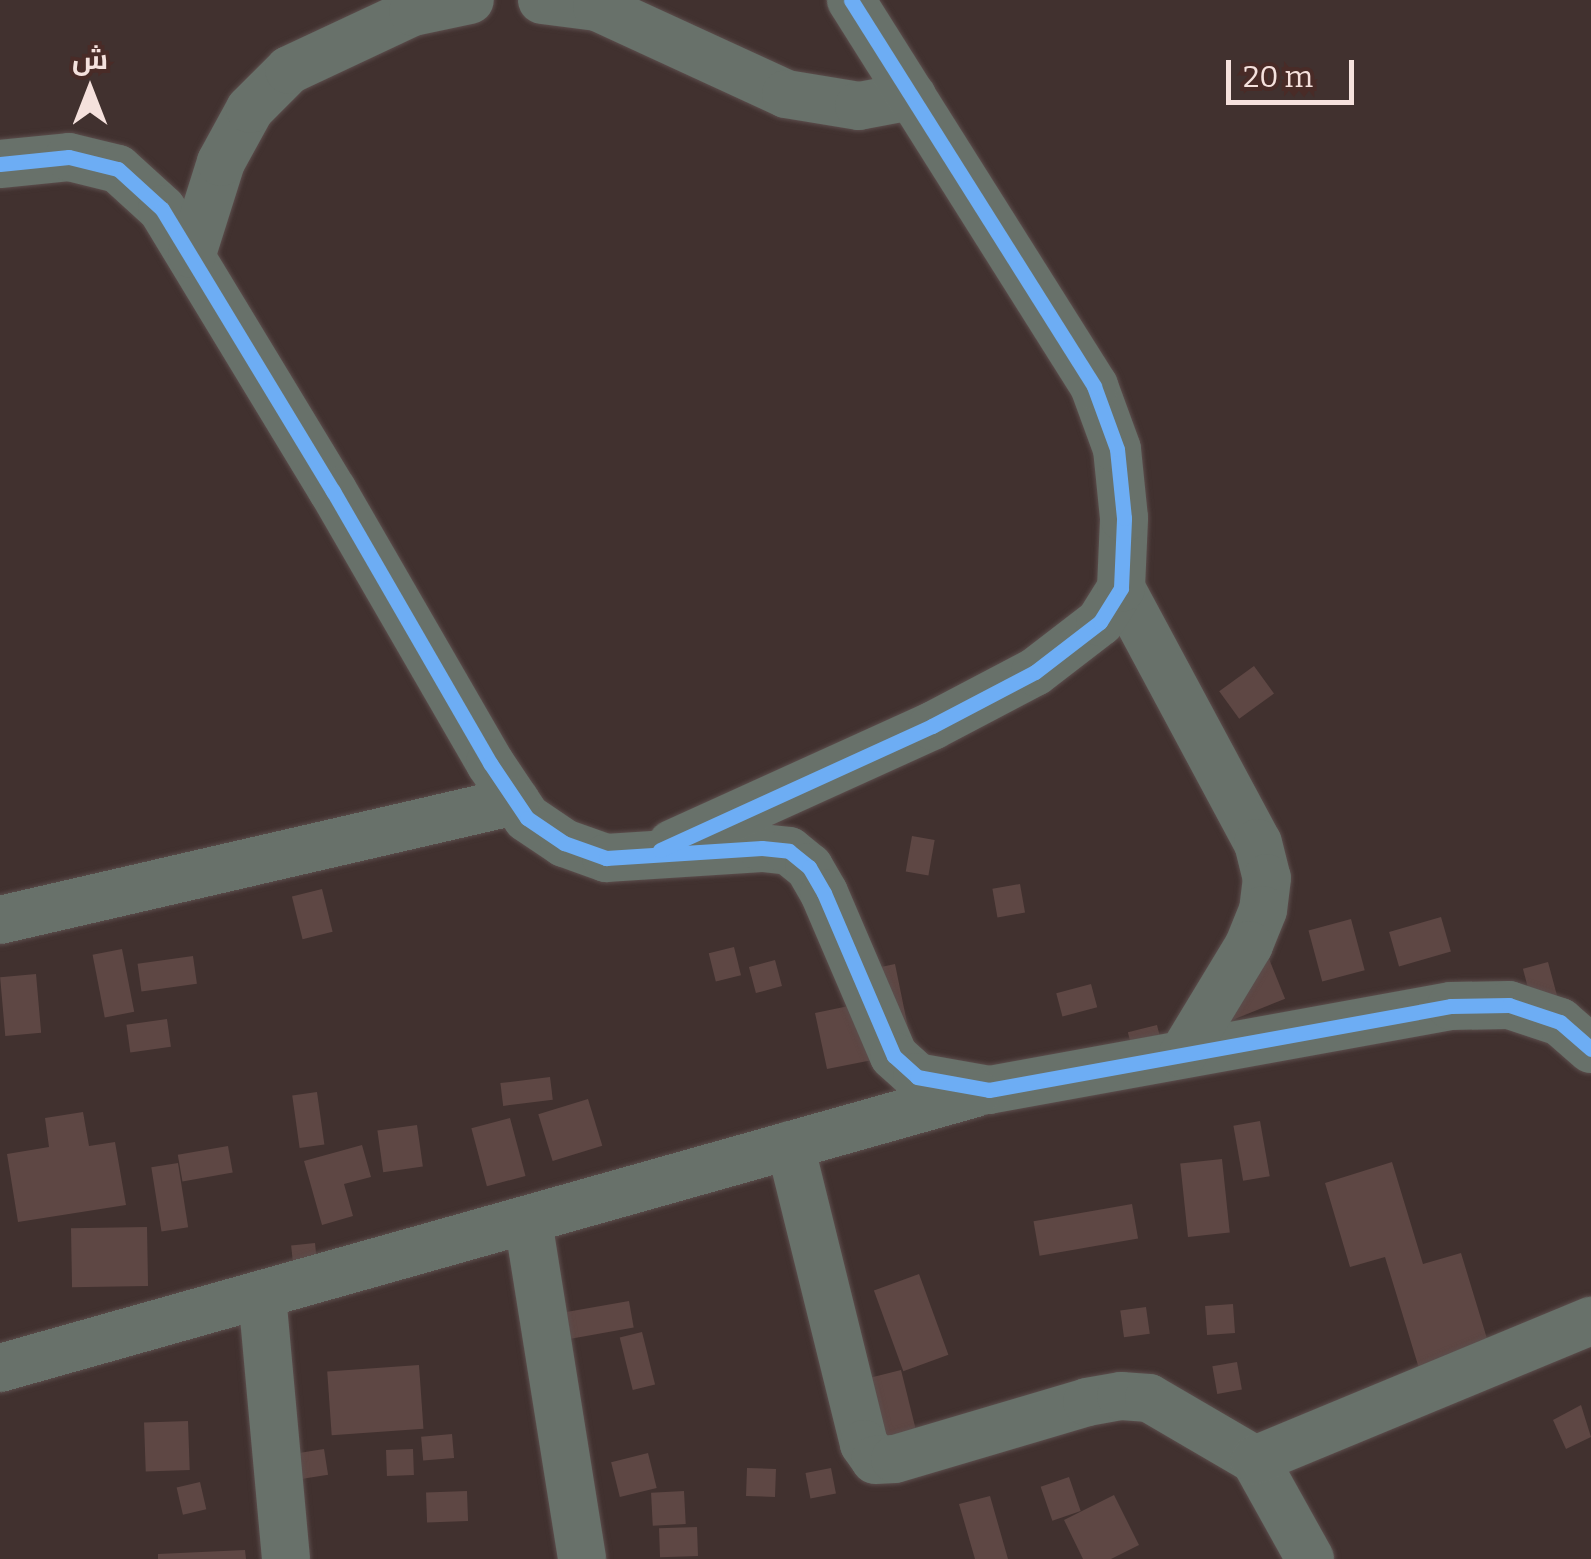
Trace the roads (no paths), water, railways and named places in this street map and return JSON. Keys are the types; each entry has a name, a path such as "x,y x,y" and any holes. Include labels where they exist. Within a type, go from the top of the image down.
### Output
{"street":[{"path":"192,254 231,144 250,109 290,70 413,12 470,0"},
{"path":"542,0 597,7 786,94 859,106 912,96"},
{"path":"851,0 1094,386 1117,449 1124,518 1122,588 1258,843 1267,878 1263,910 1249,945 1183,1054"},
{"path":"0,164 70,157 118,169 162,209 527,818 564,844 606,858 762,848 789,851 809,867 824,894 894,1056 917,1077 989,1090"},
{"path":"642,858 932,726 1035,672 1100,622 1122,588"},
{"path":"0,920 515,801"},
{"path":"0,1368 989,1090 1452,1006 1508,1005 1560,1022 1591,1049"},
{"path":"790,1144 864,1444 874,1460 895,1459 1122,1396 1149,1398 1255,1460 1310,1559"},
{"path":"528,1221 582,1559"},
{"path":"262,1295 286,1559"},
{"path":"1255,1460 1591,1321"}]}
